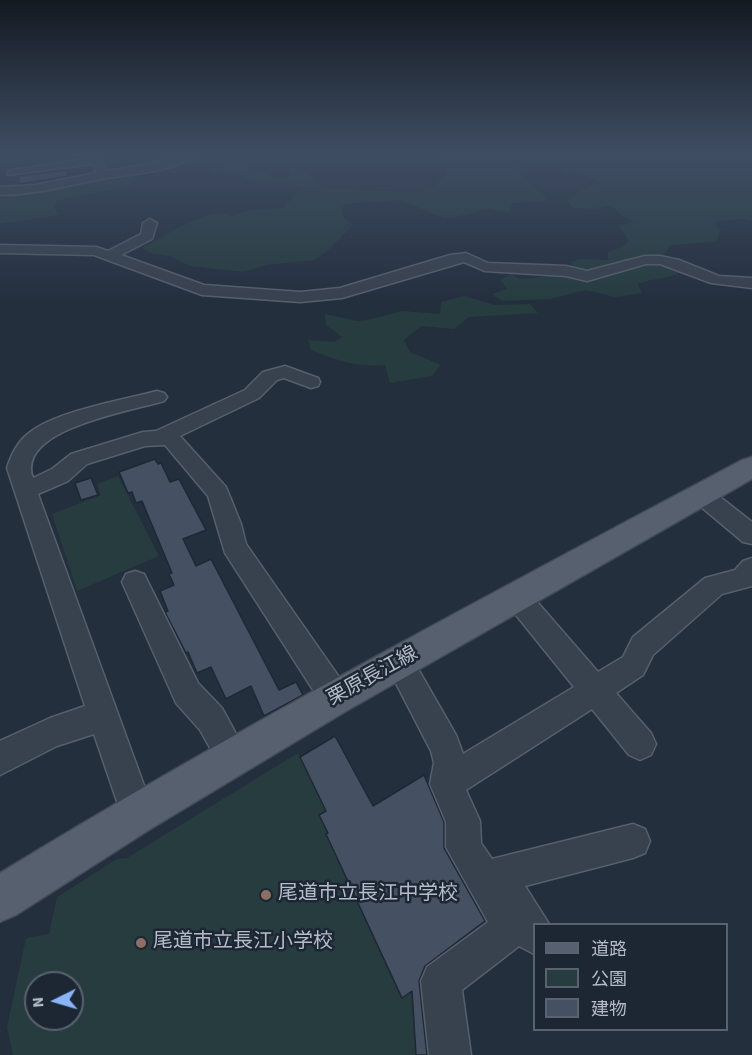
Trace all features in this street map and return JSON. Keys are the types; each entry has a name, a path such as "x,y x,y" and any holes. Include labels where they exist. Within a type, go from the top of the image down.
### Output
{"main road":[{"name":"栗原長江線","path":"0,899 136,813 335,697 752,467"}],"street":[{"path":"111,255 147,236 150,223"},
{"path":"0,249 96,251 201,290 266,296 300,297 342,293 455,258 466,257 485,267 566,271 586,276 645,260 660,260 674,263 716,280 752,283"},
{"path":"15,480 60,476 80,459 143,439 160,436 252,394 270,376 285,372 311,382"},
{"path":"136,813 15,480 20,457 39,436 60,426 158,398"},
{"path":"160,436 172,440 218,493 234,546 335,697"},
{"path":"702,495 752,535"},
{"path":"446,784 633,666 644,646 714,586 743,578 752,568"},
{"path":"135,582 187,693 211,718 233,758"},
{"path":"517,597 640,744"},
{"path":"399,662 445,746 450,763 446,784 463,821 533,933"},
{"path":"0,759 31,739 102,716"},
{"path":"450,1055 441,981 512,928 464,847 463,821"},
{"path":"497,875 633,841"}],"green space":[{"path":"0,204 55,204 58,215 0,224"},
{"path":"286,204 346,204 342,208 343,217 353,225 326,252 314,260 265,265 244,272 190,266 169,256 153,254 142,248 187,223 212,214 223,213 232,216 248,210 283,208"},
{"path":"410,204 512,204 510,212 484,209 444,218"},
{"path":"570,204 752,204 752,221 740,219 713,222 721,230 716,242 670,245 663,256 642,256 596,273 574,271 571,262 579,259 608,260 608,252 622,247 629,241 619,226 634,222 622,216 611,205 594,209 573,208"},
{"path":"646,262 684,270 638,284 642,293 615,297 586,290 550,299 502,301 492,294 507,289 500,280 511,274 520,279"},
{"path":"464,296 495,305 530,304 538,313 469,317 454,329 421,326 404,340 410,352 441,365 432,376 390,383 385,365 356,364 311,350 308,340 334,342 342,337 326,325 325,314 357,321 402,311 440,314 441,302"},
{"path":"118,476 159,556 77,591 52,514 101,495 97,484"},
{"name":"尾道市立長江中学校","path":"298,753 326,811 319,816 328,832 326,835 401,998 412,991 416,1055 13,1055 7,1027 26,938 49,934 57,897 117,859 127,858"}],"building":[{"path":"155,459 158,464 161,463 170,482 179,479 206,530 183,539 196,566 211,559 279,690 296,682 303,695 264,716 251,686 226,699 211,667 197,673 165,612 168,611 160,591 174,585 169,574 172,573 142,501 136,503 132,492 128,493 119,472"},
{"path":"91,478 98,495 81,500 75,483"},
{"path":"335,736 373,806 424,775 444,822 444,848 485,921 425,966 419,981 427,1055 416,1055 412,991 402,998 326,834 328,833 319,815 326,811 300,757"}],"place":[{"name":"尾道市立長江中学校","path":"266,895"},
{"name":"尾道市立長江小学校","path":"141,943"}]}
